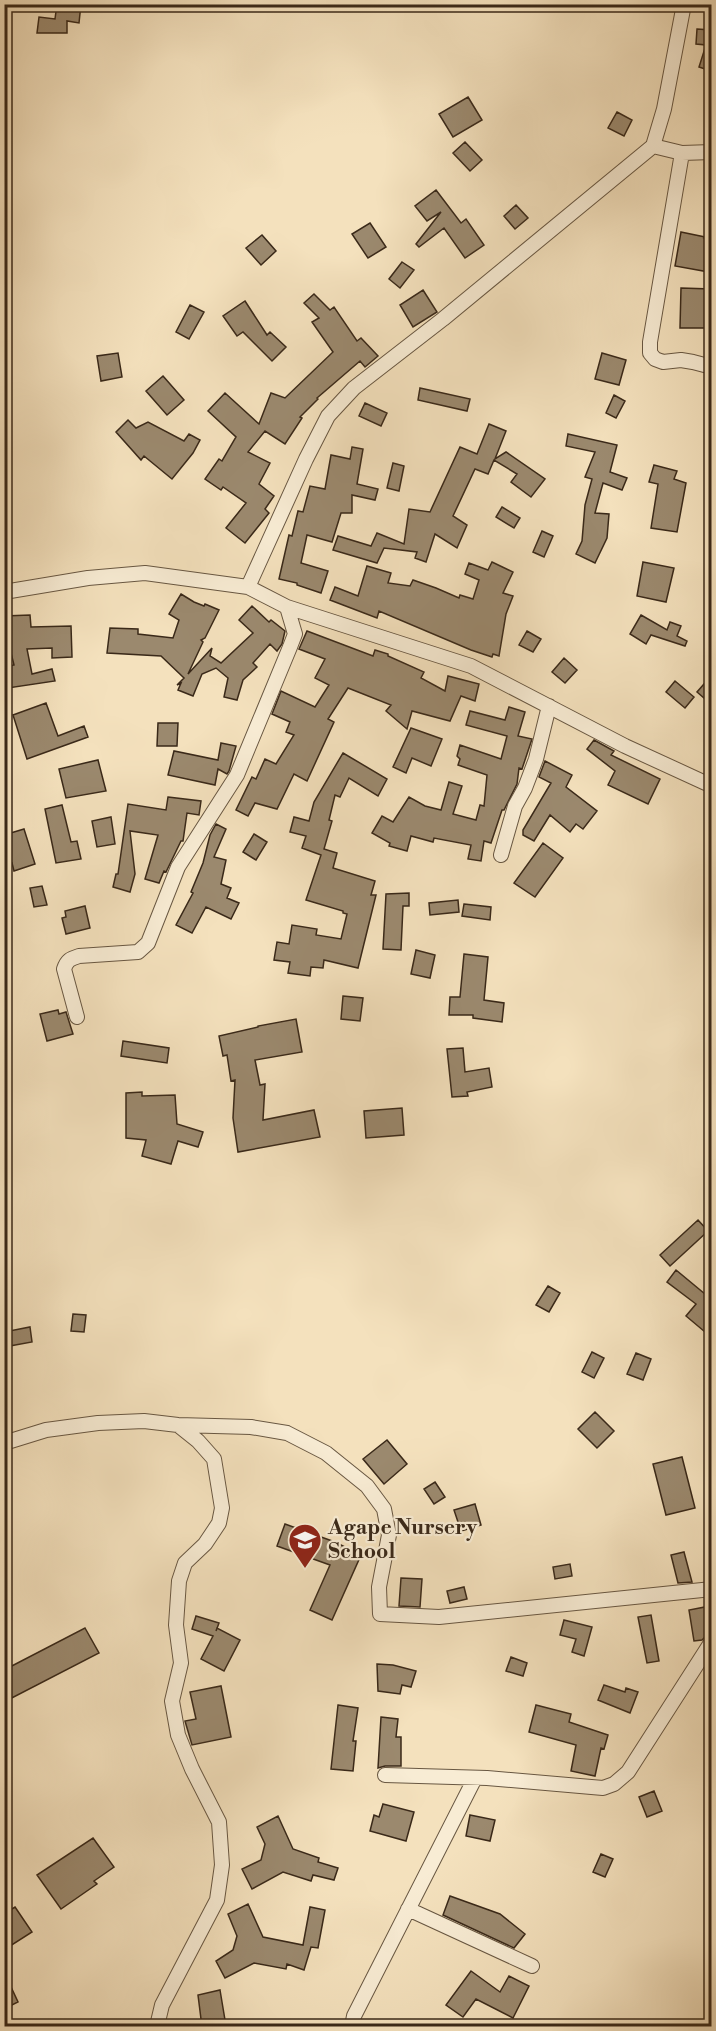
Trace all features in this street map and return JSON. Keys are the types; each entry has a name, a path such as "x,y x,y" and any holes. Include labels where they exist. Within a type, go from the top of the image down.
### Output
{"street":[{"path":"248,587 328,416 354,388 452,312 653,146 664,109 684,4"},
{"path":"653,146 682,153 711,152"},
{"path":"682,153 650,353 655,359 663,362 681,360 711,368"},
{"path":"4,592 88,578 145,573 248,587 287,607 471,666 625,746 711,786"},
{"path":"77,1017 64,969 66,962 79,956 138,952 148,943 178,867 237,774 290,647 294,634 287,607"},
{"path":"501,855 515,806 536,759 549,706"},
{"path":"4,1443 46,1431 98,1423 144,1421 178,1425 251,1427 287,1433 326,1453 368,1486 384,1509 389,1534 379,1587 380,1614 439,1617 711,1589"},
{"path":"157,2026 162,2005 218,1900 222,1865 219,1822 192,1769 178,1735 172,1701 181,1663 177,1625 179,1581 185,1563 205,1544 219,1524 222,1508 214,1459 198,1441 178,1425"},
{"path":"385,1775 475,1778 603,1788 614,1784 628,1772 711,1641"},
{"path":"352,2026 354,2016 475,1778"},
{"path":"408,1909 532,1966"}],"building":[{"path":"57,4 81,4 79,23 67,21 67,33 37,33 39,17 55,19"},
{"path":"697,29 711,30 711,71 699,67 706,45 696,44"},
{"path":"468,97 482,120 453,137 439,114"},
{"path":"617,112 632,120 624,136 608,128"},
{"path":"465,142 482,160 470,171 453,153"},
{"path":"436,190 461,223 466,219 484,245 465,258 444,228 419,247 416,244 441,212 427,221 415,206"},
{"path":"516,205 528,218 515,229 504,216"},
{"path":"370,223 386,247 368,258 352,234"},
{"path":"681,232 711,240 709,272 675,266"},
{"path":"262,235 276,251 261,265 246,248"},
{"path":"402,262 414,270 400,288 389,279"},
{"path":"681,288 711,289 711,328 680,328"},
{"path":"423,290 437,312 413,327 400,305"},
{"path":"314,294 330,310 334,307 357,341 361,338 378,356 365,367 360,361 317,398 300,417 302,418 285,444 265,431 248,452 270,463 259,484 274,496 265,509 269,513 245,543 226,528 246,503 223,487 221,490 205,479 219,459 222,461 236,437 208,411 225,393 259,424 271,393 285,398 333,352 312,322 319,318 304,303"},
{"path":"245,301 267,335 270,332 286,347 272,361 243,332 237,336 223,316"},
{"path":"190,305 204,312 189,339 176,332"},
{"path":"118,353 122,377 101,381 97,356"},
{"path":"602,353 626,360 619,385 595,379"},
{"path":"163,376 184,400 167,415 146,391"},
{"path":"420,388 470,399 467,411 418,400"},
{"path":"614,395 625,401 616,418 606,413"},
{"path":"365,403 387,413 381,426 359,416"},
{"path":"128,420 136,428 148,422 184,441 189,434 200,440 193,453 172,479 144,456 141,460 116,432"},
{"path":"489,424 506,431 495,459 506,452 545,479 531,497 511,482 517,474 494,460 488,474 475,469 453,516 467,525 457,548 435,534 426,562 415,558 417,552 384,548 377,563 333,550 338,536 371,546 377,533 404,544 409,509 430,512 460,447 477,454"},
{"path":"568,434 617,445 610,472 627,478 622,490 603,483 595,513 609,514 607,538 595,563 576,554 582,541 585,505 592,479 585,477 595,452 566,446"},
{"path":"352,447 363,449 357,484 378,489 375,500 352,495 352,513 341,513 332,542 307,535 301,563 328,571 321,593 297,585 297,583 279,579 289,535 292,536 298,511 303,512 310,486 325,489 331,455 350,459"},
{"path":"393,463 404,466 399,491 387,488"},
{"path":"654,465 677,471 674,479 686,483 677,532 651,528 658,484 649,482"},
{"path":"502,507 520,518 514,528 496,517"},
{"path":"542,531 553,536 544,557 533,552"},
{"path":"492,562 513,572 503,593 513,596 506,614 499,656 493,654 492,657 471,650 379,611 377,618 330,600 335,587 358,596 367,566 391,573 388,583 410,586 413,580 459,598 460,595 473,599 479,580 465,574 469,563 488,570"},
{"path":"643,562 674,568 666,602 637,596"},
{"path":"181,594 194,602 219,610 205,638 201,640 203,642 188,674 212,648 210,656 221,663 253,633 239,620 252,606 269,622 271,620 285,631 282,644 277,651 270,644 253,663 257,667 243,680 237,700 224,697 228,678 216,668 202,674 193,696 178,690 181,683 177,685 184,678 161,656 107,653 110,628 138,629 138,634 173,638 179,620 169,614"},
{"path":"30,615 31,627 71,626 72,657 52,658 52,648 27,649 32,674 52,669 55,681 8,688 5,667 14,665 9,645 4,644 4,616"},
{"path":"641,615 667,630 670,622 681,626 677,636 687,641 685,646 651,635 646,644 630,634"},
{"path":"307,631 373,656 375,650 388,654 424,672 421,678 445,691 448,676 479,684 475,701 461,696 450,721 412,711 407,729 386,711 391,705 348,688 328,719 334,722 307,781 294,774 277,809 255,803 248,816 236,810 252,777 256,779 265,759 276,764 294,735 286,732 290,722 272,714 281,691 315,707 329,685 315,678 325,659 299,649"},
{"path":"527,631 541,639 533,652 519,645"},
{"path":"564,658 577,670 565,683 552,672"},
{"path":"711,676 711,704 697,692"},
{"path":"675,681 694,697 685,708 666,692"},
{"path":"46,703 58,736 84,726 88,737 27,759 13,715"},
{"path":"509,707 525,712 518,736 532,739 522,769 519,768 517,784 502,810 491,843 484,841 481,861 468,859 471,845 434,838 433,842 411,836 407,851 389,846 390,843 372,833 382,816 393,822 409,797 425,806 441,810 449,782 462,786 453,814 476,820 480,805 484,806 487,775 458,765 460,759 457,756 460,745 501,759 507,736 466,725 470,711 505,720"},
{"path":"158,723 178,723 177,746 157,746"},
{"path":"411,728 442,739 431,766 412,758 406,773 393,767"},
{"path":"594,740 614,751 611,755 660,779 648,804 608,785 615,771 587,749"},
{"path":"221,743 236,746 229,771 227,774 218,769 215,785 168,775 174,751 218,760"},
{"path":"343,753 387,779 378,796 349,778 340,797 335,795 329,820 332,821 324,849 337,853 333,868 375,881 371,895 376,895 358,968 324,960 323,968 311,967 310,976 288,973 290,962 274,960 277,942 289,944 292,925 317,929 316,935 341,939 347,914 306,900 321,855 302,848 306,836 290,832 294,817 309,821 314,802"},
{"path":"98,760 106,791 66,798 59,769"},
{"path":"545,761 572,775 566,787 597,811 583,829 576,824 570,832 550,815 534,841 523,835 523,830 551,783 539,777"},
{"path":"168,797 201,801 199,815 187,813 183,841 166,872 164,871 159,883 145,879 158,835 130,831 135,874 130,892 113,887 116,874 118,874 128,804 166,810"},
{"path":"62,805 71,842 77,841 81,859 56,863 45,809"},
{"path":"111,817 115,844 97,847 92,821"},
{"path":"216,824 226,829 214,857 226,860 221,884 231,888 227,898 239,903 231,919 206,907 192,933 176,925 193,893 191,892 203,863 210,835"},
{"path":"24,829 35,864 14,871 12,863 4,869 4,835"},
{"path":"254,834 267,842 256,860 243,852"},
{"path":"543,843 563,858 535,897 514,883"},
{"path":"42,886 47,905 34,907 30,888"},
{"path":"409,893 409,906 403,906 401,950 383,949 386,894"},
{"path":"458,900 459,912 430,915 429,903"},
{"path":"464,904 491,907 490,920 462,916"},
{"path":"85,906 90,928 66,934 62,918 66,917 65,911"},
{"path":"416,950 435,955 430,978 411,974"},
{"path":"464,954 488,957 484,1000 504,1003 502,1022 473,1018 473,1015 449,1015 450,997 460,997"},
{"path":"343,996 363,998 360,1021 341,1019"},
{"path":"58,1010 59,1014 66,1012 73,1034 47,1041 40,1014"},
{"path":"296,1019 302,1052 255,1060 260,1085 265,1084 263,1120 314,1110 320,1137 238,1152 233,1118 235,1080 231,1081 227,1055 223,1056 219,1036"},
{"path":"123,1041 169,1048 167,1063 121,1056"},
{"path":"463,1048 465,1072 489,1068 492,1087 467,1092 468,1096 452,1097 447,1049"},
{"path":"142,1092 142,1096 175,1095 177,1124 203,1132 198,1147 178,1141 171,1164 142,1156 146,1140 126,1138 126,1093"},
{"path":"402,1108 404,1135 366,1138 364,1111"},
{"path":"698,1220 708,1231 670,1266 660,1255"},
{"path":"676,1270 711,1299 711,1337 686,1316 696,1304 667,1282"},
{"path":"548,1286 560,1293 549,1312 536,1305"},
{"path":"73,1314 86,1315 84,1332 71,1331"},
{"path":"30,1327 32,1342 4,1347 4,1332"},
{"path":"592,1352 604,1358 594,1378 582,1372"},
{"path":"636,1353 651,1359 643,1380 627,1374"},
{"path":"595,1412 614,1431 597,1448 578,1429"},
{"path":"387,1440 407,1464 384,1484 363,1459"},
{"path":"682,1457 695,1508 666,1515 653,1464"},
{"path":"435,1482 445,1497 434,1504 424,1489"},
{"path":"475,1504 481,1525 461,1531 454,1510"},
{"path":"285,1524 335,1542 361,1555 332,1620 310,1610 330,1565 277,1546"},
{"path":"684,1552 692,1582 678,1583 671,1555"},
{"path":"570,1564 572,1576 555,1579 553,1567"},
{"path":"401,1578 422,1579 420,1607 399,1606"},
{"path":"464,1587 467,1599 450,1603 447,1591"},
{"path":"705,1607 709,1633 702,1640 694,1641 689,1610"},
{"path":"651,1615 659,1661 647,1663 638,1617"},
{"path":"196,1616 219,1623 217,1628 240,1640 224,1671 201,1659 213,1636 192,1629"},
{"path":"564,1620 592,1627 584,1656 572,1652 576,1639 560,1635"},
{"path":"85,1628 99,1653 4,1702 4,1670"},
{"path":"511,1657 527,1663 523,1676 506,1671"},
{"path":"377,1664 393,1665 416,1671 411,1687 402,1685 400,1694 378,1691"},
{"path":"604,1685 625,1692 626,1688 638,1692 630,1713 598,1700"},
{"path":"221,1686 231,1737 192,1745 185,1721 196,1719 190,1692"},
{"path":"338,1705 358,1708 353,1741 356,1741 353,1771 331,1769"},
{"path":"536,1705 571,1714 569,1722 608,1735 604,1749 601,1748 595,1776 571,1771 576,1745 529,1732"},
{"path":"381,1717 398,1719 396,1737 401,1737 401,1766 378,1768"},
{"path":"654,1791 662,1811 647,1817 639,1797"},
{"path":"383,1804 414,1812 406,1841 370,1831 374,1815 379,1817"},
{"path":"470,1815 495,1820 490,1841 466,1836"},
{"path":"278,1816 293,1849 319,1858 318,1862 338,1868 334,1880 313,1875 311,1881 283,1872 252,1889 242,1869 261,1860 265,1844 257,1827"},
{"path":"93,1838 114,1867 94,1881 97,1884 61,1909 37,1875"},
{"path":"601,1854 613,1859 605,1877 593,1872"},
{"path":"450,1896 500,1914 525,1934 514,1948 443,1915"},
{"path":"248,1904 263,1937 303,1945 310,1907 325,1910 318,1948 311,1947 304,1970 287,1964 286,1969 254,1963 225,1978 216,1961 233,1950 237,1936 228,1914"},
{"path":"15,1907 32,1932 4,1950 4,1914"},
{"path":"471,1971 500,1992 509,1976 529,1986 513,2018 476,1999 463,2017 446,2005"},
{"path":"4,1972 18,2002 4,2009"},
{"path":"220,1990 226,2026 197,2026 201,2019 198,1995"}],"place":[{"name":"Agape Nursery School","path":"305,1569"}]}
